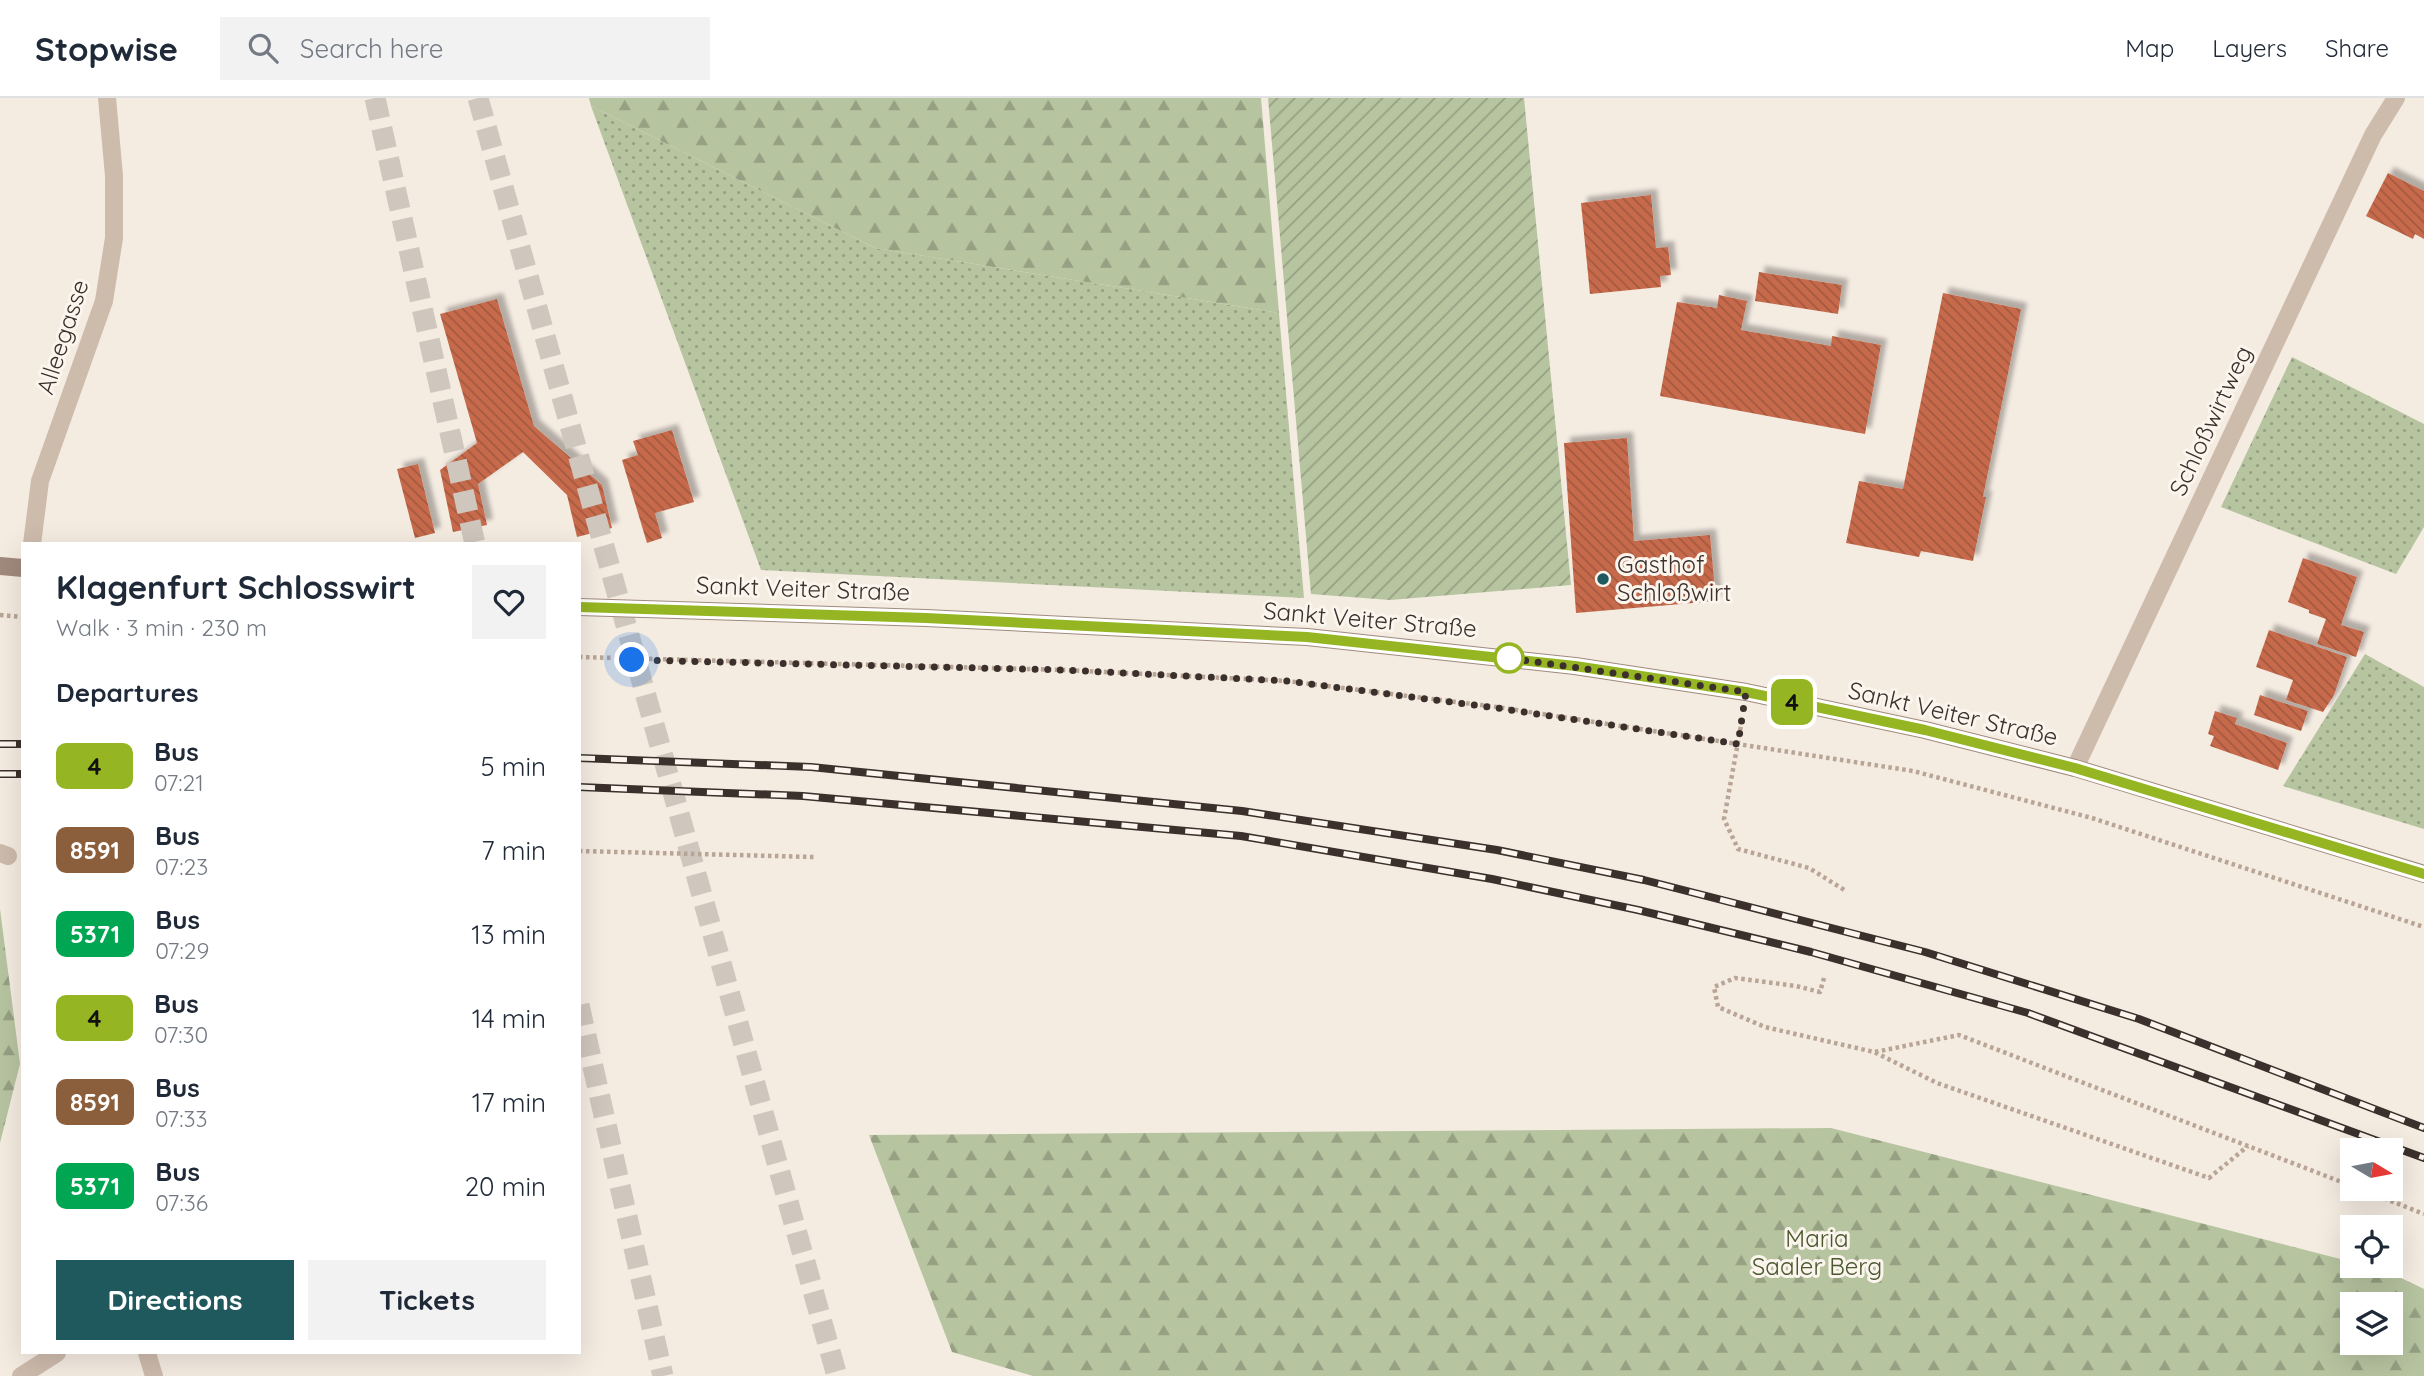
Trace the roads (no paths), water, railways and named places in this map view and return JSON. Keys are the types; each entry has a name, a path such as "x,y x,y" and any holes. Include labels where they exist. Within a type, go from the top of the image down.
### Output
{"main road":[{"path":"0,566 21,568"},
{"name":"Sankt Veiter Straße","path":"581,607 926,618 1307,637 1575,666 1746,692 1925,730 2075,768 2424,874"}],"street":[{"name":"Alleegasse","path":"32,542 40,481 104,301 114,226 114,176 107,98"},
{"name":"Schloßwirtweg","path":"2075,768 2361,160 2396,98"},
{"path":"21,1376 55,1354"},
{"path":"147,1354 154,1376"}],"tunnel":[{"path":"375,98 475,542"},
{"path":"478,98 837,1376"},
{"path":"581,1014 663,1376"}],"railway":[{"path":"0,744 21,744"},
{"path":"581,758 811,767 1242,811 1497,850 1644,880 1925,952 2139,1019 2424,1128"},
{"path":"0,774 21,774"},
{"path":"581,787 803,796 1241,836 1492,879 1638,910 1811,952 2028,1013 2424,1158"}],"place":[{"name":"Gasthof Schloßwirt","path":"1603,579"}],"park label":[{"name":"Maria Saaler Berg","path":"1817,1253"}]}
